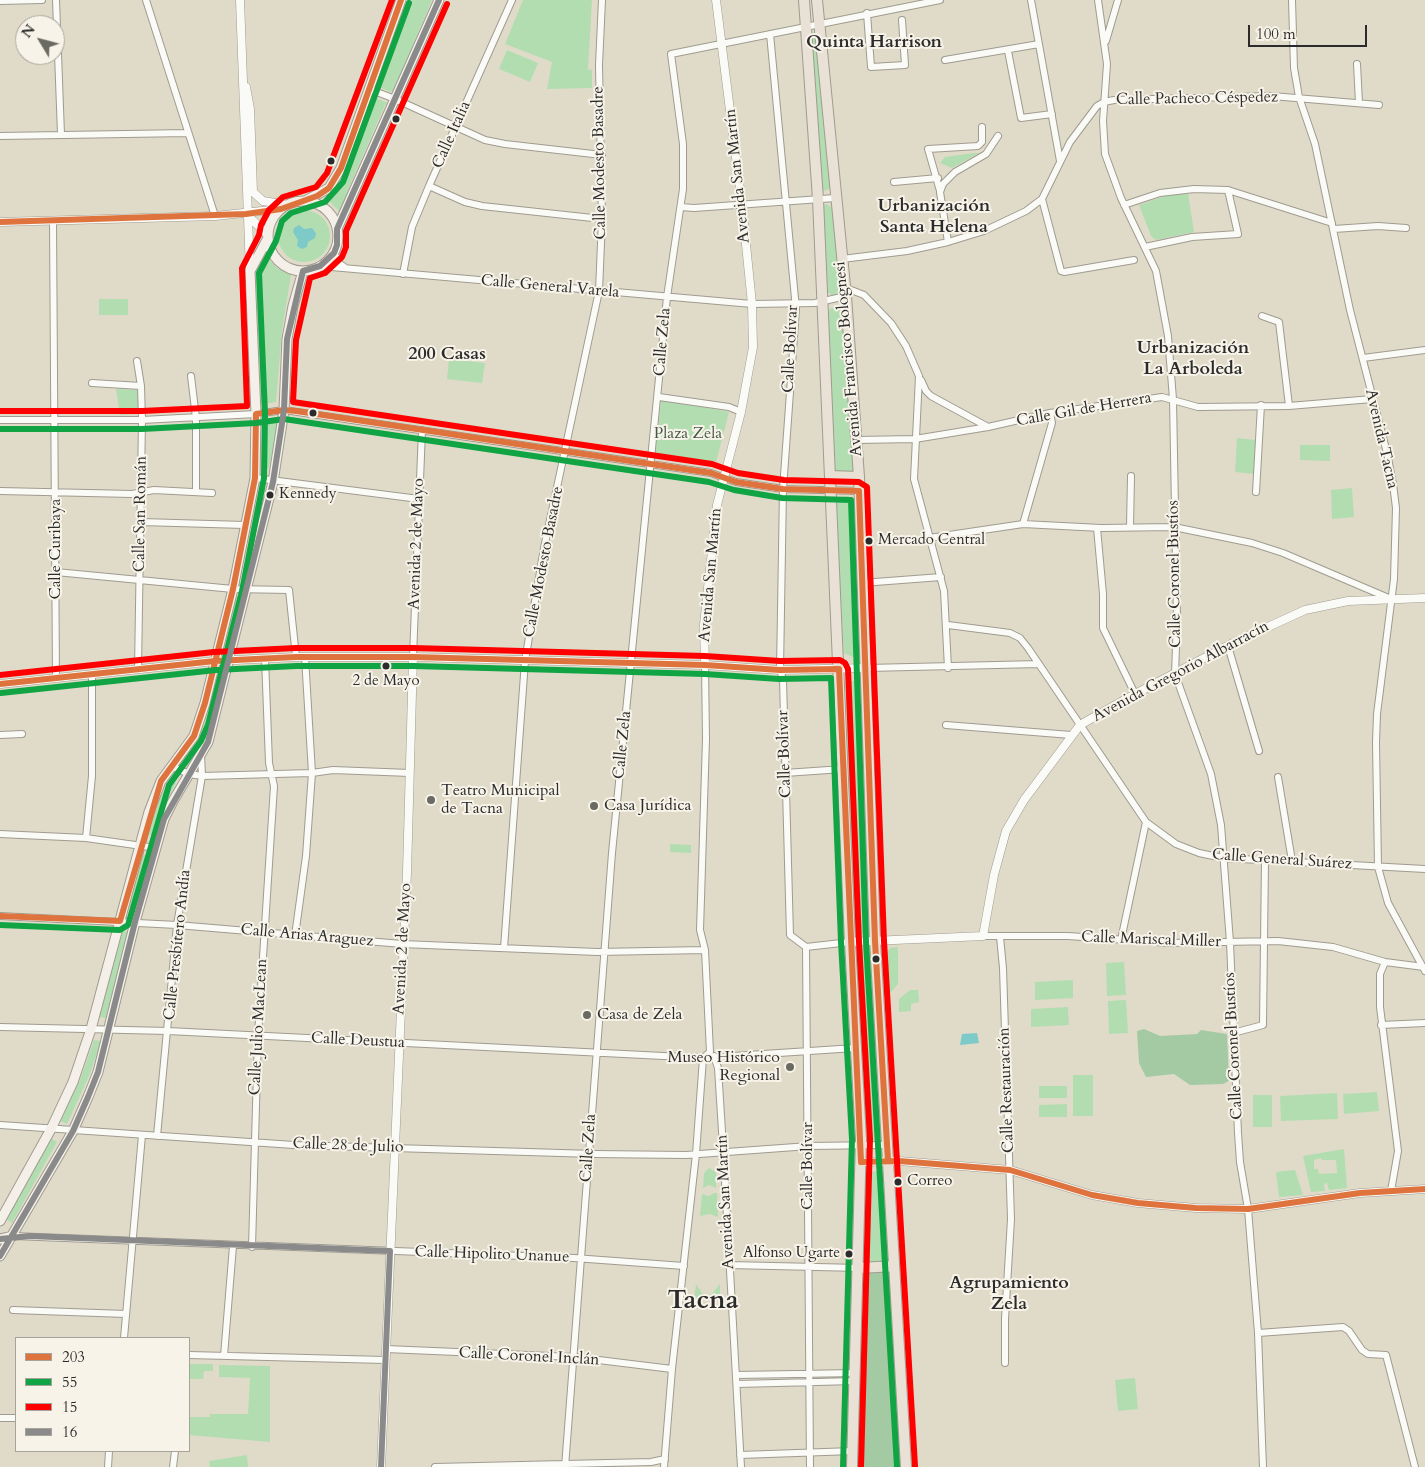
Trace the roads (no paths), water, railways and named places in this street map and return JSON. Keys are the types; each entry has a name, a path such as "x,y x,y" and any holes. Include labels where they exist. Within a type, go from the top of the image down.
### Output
{"main road":[{"path":"0,1221 51,1129 73,1082 91,1029 154,799 172,766 194,736 215,660 255,478 256,414 250,271 268,237 271,222 284,207 321,194 335,178 401,0"},
{"path":"268,237 270,249 278,260 290,268 303,271 320,266 334,253 337,245 337,229 439,0"},
{"name":"Avenida Francisco Bolognesi","path":"804,0 818,199 850,942 861,1145 860,1268 852,1467"},
{"name":"Avenida Francisco Bolognesi","path":"817,0 835,198 846,292 859,477 875,941 906,1467"},
{"path":"305,201 314,203 329,213 337,229"},
{"path":"0,1256 72,1131 98,1072 135,922 167,813 201,755 210,735 274,482 284,410 287,339 293,306 303,271"},
{"path":"831,476 859,477"},
{"name":"Calle Hipolito Unanue","path":"0,1239 13,1236"},
{"path":"860,1268 894,1266"}],"street":[{"path":"0,1 42,0"},
{"path":"56,0 61,134"},
{"path":"146,0 215,216"},
{"path":"240,0 246,214 250,271"},
{"name":"Calle Italia","path":"404,274 412,227 512,0"},
{"name":"Calle Modesto Basadre","path":"504,948 525,661 544,548 599,291 602,155 599,65 602,0"},
{"name":"Avenida San Martín","path":"710,1052 705,950 700,930 706,739 704,625 717,506 741,412 753,347 752,304 742,204 716,0"},
{"path":"722,44 867,13 940,0"},
{"path":"1031,0 1060,161"},
{"name":"Calle Coronel Bustíos","path":"1098,0 1105,45 1107,74 1103,138 1105,154 1111,176 1156,271 1163,296 1173,399 1177,619 1175,674 1213,782 1221,825 1230,942 1240,1162 1248,1209 1258,1333 1263,1467"},
{"name":"Calle Coronel Bustíos","path":"1105,45 1118,0"},
{"name":"Avenida Tacna","path":"1292,0 1293,60 1299,97 1314,144 1350,310 1388,453 1396,508 1392,599 1377,714 1378,867 1388,903 1424,968"},
{"path":"867,13 871,67 905,65 902,20"},
{"name":"Calle Bolívar","path":"770,34 795,303 783,489 780,670 783,679 790,935 806,947 810,1467"},
{"name":"Calle Zela","path":"565,1465 612,846 659,397 667,297 681,207 683,144 671,54 722,44"},
{"path":"946,60 1008,51 1039,44"},
{"path":"1008,51 1021,118 1052,114"},
{"path":"1357,64 1359,103"},
{"path":"243,68 250,108 254,192 263,201 284,207"},
{"path":"369,89 485,140 602,155"},
{"name":"Calle Pacheco Céspedez","path":"1042,199 1060,161 1086,119 1097,106 1104,102 1114,100 1299,97 1379,106"},
{"path":"948,242 938,178 928,149 978,146 982,142 982,127"},
{"path":"0,136 188,133"},
{"path":"940,192 943,184 955,172 986,154 998,136"},
{"path":"894,182 938,178"},
{"path":"429,186 464,202 482,206 602,219"},
{"path":"1124,205 1160,193 1194,188 1228,190 1333,226 1406,228"},
{"path":"1145,247 1192,237 1238,234 1228,190"},
{"path":"681,207 835,198"},
{"path":"842,259 907,251 948,242 984,231 1007,221 1042,199 1061,271 1134,260"},
{"path":"0,222 215,216 246,214 284,207"},
{"path":"246,214 268,237"},
{"name":"Calle Curibaya","path":"53,221 56,420 56,678"},
{"path":"334,253 340,264 349,270"},
{"name":"Calle General Varela","path":"320,266 752,304 823,302 846,292"},
{"path":"846,292 864,295 891,323 906,346 926,391 988,427"},
{"path":"1262,316 1279,322 1289,406"},
{"path":"1363,358 1425,350"},
{"name":"Calle San Román","path":"137,361 141,386 142,420 138,669"},
{"path":"191,376 196,418 196,492"},
{"path":"919,376 919,416 915,439 914,479 941,577 948,625 948,668"},
{"path":"92,383 141,386"},
{"path":"659,397 729,407 741,412"},
{"name":"Calle Gil de Herrera","path":"856,440 915,439 988,427 1050,413 1162,397 1198,407 1289,406 1372,398"},
{"path":"1256,492 1261,405"},
{"path":"0,420 142,420 256,414 284,410 651,466 711,473 736,482 783,489 859,491"},
{"path":"1023,524 1052,423 1050,413"},
{"name":"Avenida 2 de Mayo","path":"381,1467 410,774 422,430"},
{"path":"1130,527 1131,476"},
{"path":"255,478 274,482 419,499"},
{"path":"0,491 196,492 212,494"},
{"path":"141,522 245,525"},
{"path":"929,538 1023,524 1097,528 1174,527 1252,543 1283,553 1392,599"},
{"path":"1097,528 1103,594 1103,628 1135,694"},
{"path":"56,572 232,589 289,590 296,657"},
{"path":"862,583 941,577"},
{"name":"Avenida Gregorio Albarracín","path":"983,936 992,883 1006,831 1024,800 1080,725 1135,694 1294,614 1316,606 1343,601 1425,598"},
{"name":"Calle General Suárez","path":"948,625 1010,633 1020,638 1146,822 1165,838 1182,847 1223,858 1425,869"},
{"path":"1228,646 1259,751"},
{"path":"0,684 215,660 296,657 705,665 780,670 948,668 1039,664"},
{"path":"295,936 306,856 312,774 305,657"},
{"name":"Calle Julio MacLean","path":"252,1247 258,1035 274,786 265,658"},
{"path":"86,838 92,776 92,674"},
{"path":"946,725 1071,735"},
{"path":"0,735 22,734"},
{"name":"Calle Presbítero Andía","path":"157,1136 177,925 202,776 201,755"},
{"path":"172,766 189,774 202,776 312,774 334,770 410,774"},
{"path":"785,774 843,769"},
{"path":"1278,777 1292,861"},
{"path":"1121,940 1146,822"},
{"path":"0,834 86,838 156,848"},
{"path":"1233,1033 1263,1025 1266,941 1265,860"},
{"name":"Calle Arias Araguez","path":"0,916 135,922 402,944 604,951 705,950"},
{"name":"Calle Mariscal Miller","path":"850,942 983,936 1068,936 1170,943 1266,941 1333,947 1386,962 1424,968"},
{"name":"Calle Restauración","path":"1000,937 1003,968 1011,1219 1004,1319 1005,1363"},
{"path":"806,947 850,942"},
{"path":"1386,962 1380,974 1381,1025 1398,1151 1390,1191"},
{"path":"1381,1025 1425,1023"},
{"name":"Calle Deustua","path":"0,1026 258,1035 398,1044 703,1058 855,1048"},
{"path":"703,1058 710,1052 716,1058"},
{"name":"Avenida San Martín","path":"664,1467 672,1369 696,1154 703,1058"},
{"name":"Avenida San Martín","path":"716,1058 741,1467"},
{"name":"Calle 28 de Julio","path":"0,1125 254,1142 590,1154 696,1154 809,1146 886,1145"},
{"path":"124,1337 142,1135"},
{"path":"861,1162 888,1161 1010,1170 1074,1191 1124,1201 1177,1207 1248,1209 1390,1191 1425,1189"},
{"name":"Calle Hipolito Unanue","path":"13,1236 581,1259 684,1266"},
{"path":"224,1356 234,1246"},
{"path":"729,1265 860,1268"},
{"path":"13,1310 126,1314"},
{"path":"1258,1333 1343,1327 1349,1330 1362,1350 1368,1354 1386,1355 1415,1467"},
{"name":"Calle Coronel Inclán","path":"386,1349 574,1357 672,1369"},
{"path":"190,1355 385,1360"},
{"path":"736,1375 810,1374 856,1377"},
{"path":"737,1384 810,1382 856,1377"},
{"path":"0,1418 15,1418"},
{"path":"740,1455 853,1450"},
{"path":"108,1467 110,1452"},
{"path":"172,1467 174,1452"},
{"path":"435,1467 565,1465 651,1462 665,1459"}],"water":[{"path":"299,225 304,229 312,228 316,233 315,238 308,242 307,247 302,249 297,246 298,240 293,232 294,228"},
{"path":"977,1033 979,1043 960,1045 962,1034"}],"place":[{"name":"Kennedy","path":"270,495"},
{"name":"Mercado Central","path":"869,541"},
{"name":"2 de Mayo","path":"386,666"},
{"name":"Teatro Municipal de Tacna","path":"431,800"},
{"name":"Casa Jurídica","path":"594,806"},
{"name":"Casa de Zela","path":"587,1015"},
{"name":"Museo Histórico Regional","path":"790,1067"},
{"name":"Correo","path":"898,1182"},
{"name":"Alfonso Ugarte","path":"849,1254"}],"district":[{"name":"Quinta Harrison","path":"874,43"},
{"name":"Urbanización Santa Helena","path":"934,217"},
{"name":"200 Casas","path":"447,355"},
{"name":"Urbanización La Arboleda","path":"1193,359"},
{"name":"Agrupamiento Zela","path":"1009,1294"},
{"name":"Tacna","path":"703,1302"}],"park label":[{"name":"Plaza Zela","path":"688,434"}]}
